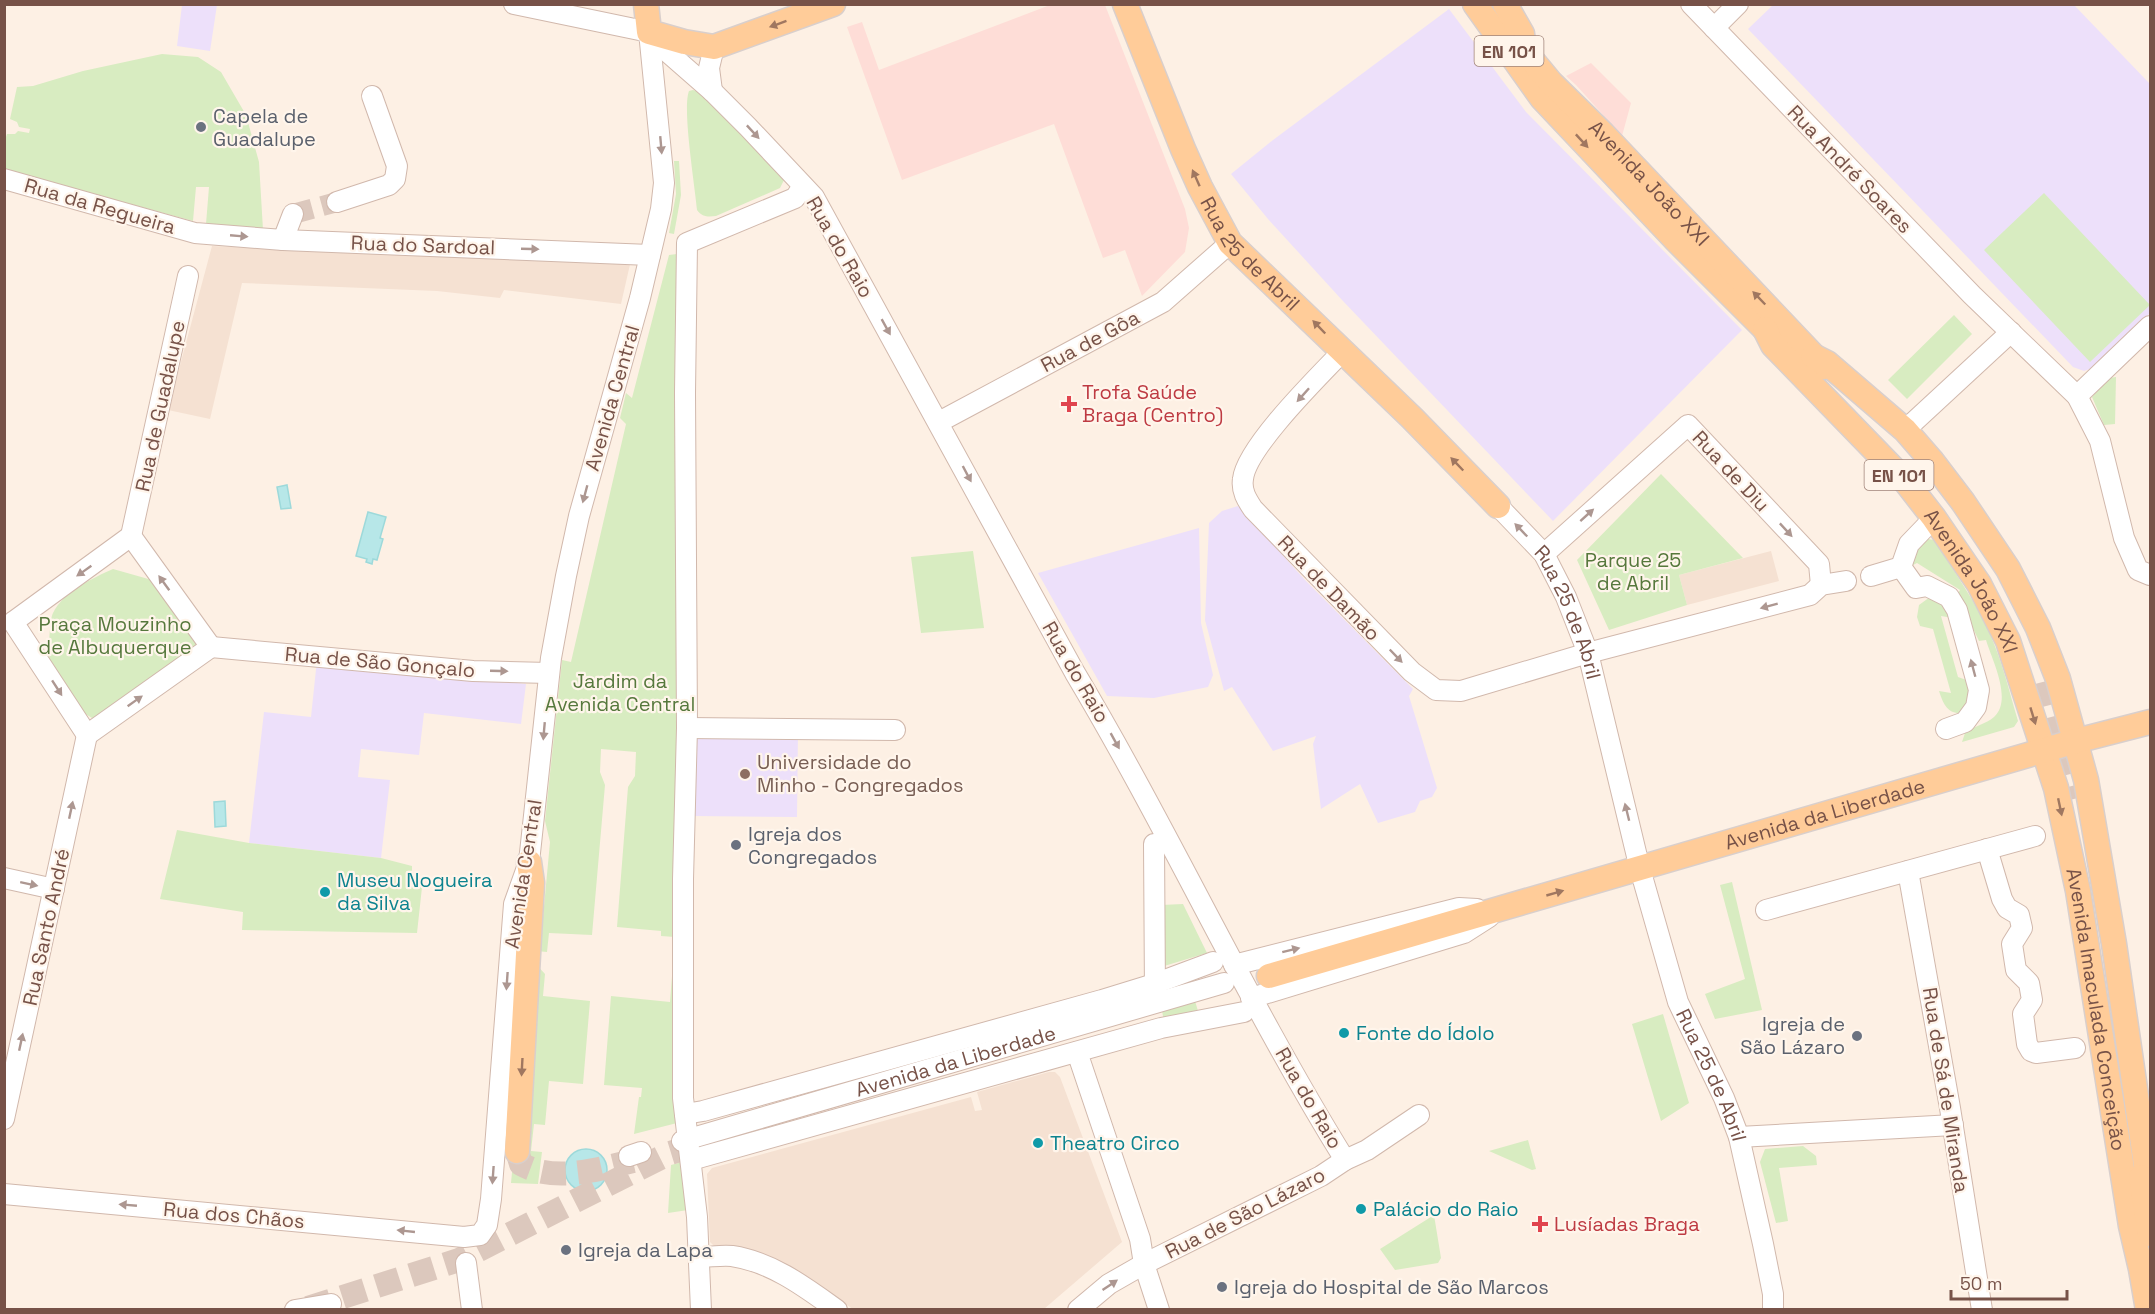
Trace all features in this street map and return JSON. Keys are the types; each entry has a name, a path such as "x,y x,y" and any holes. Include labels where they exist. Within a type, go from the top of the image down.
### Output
{"main road":[{"path":"646,4 649,32 684,42 714,47 833,4"},
{"name":"Rua 25 de Abril","path":"1125,4 1183,149 1230,243 1412,418 1498,506"},
{"path":"1460,4 1494,56 1542,98"},
{"name":"Avenida João XXI","path":"1475,4 1542,98 1676,240 1765,329 1779,338 1915,472 1946,511 1990,578 2042,683 2028,632 1998,575 1955,507 1921,468 1603,134 1551,83 1490,4"},
{"path":"1505,4 1522,34 1524,50"},
{"name":"Avenida João XXI","path":"1765,329 1773,345 1905,482 1934,518 1979,584 2008,641 2045,751"},
{"name":"Avenida João XXI","path":"1813,356 1827,363 1905,430 1963,502 2008,569 2038,628 2058,679 2076,741"},
{"name":"Avenida da Liberdade","path":"1269,976 2076,741 2151,722"},
{"name":"Avenida Imaculada Conceição","path":"2076,741 2086,780 2115,944 2151,1192"},
{"name":"Avenida Imaculada Conceição","path":"2045,751 2056,788 2078,891 2130,1226 2148,1310"},
{"path":"517,1151 532,883 529,862"},
{"name":"Avenida Imaculada Conceição","path":"2141,1269 2139,1228 2090,885 2151,1234"}],"street":[{"path":"514,4 649,32"},
{"name":"Rua André Soares","path":"1691,4 1972,295 2077,396 2106,456 2115,506 2124,538 2138,570 2151,575"},
{"path":"1714,28 1738,4"},
{"name":"Rua do Raio","path":"649,32 664,49 712,91 799,192 814,197 1075,673 1118,746 1234,964 1248,1005 1345,1160"},
{"name":"Avenida Central","path":"464,1237 480,1235 487,1225 491,1199 514,904 529,862 549,673 562,595 579,516 640,298 664,183 649,32"},
{"path":"655,86 667,68 708,53 714,47"},
{"path":"712,91 709,68 714,47"},
{"path":"337,202 388,185 395,179 397,166 372,96"},
{"name":"Rua da Regueira","path":"4,179 195,233"},
{"path":"701,1310 691,1160 685,1140 685,1114 682,1098 683,879 687,728 685,393 687,243 799,192"},
{"path":"283,240 294,214"},
{"name":"Rua do Sardoal","path":"195,233 283,240 650,255"},
{"name":"Rua de Gôa","path":"939,422 1163,302 1230,243"},
{"name":"Rua de Guadalupe","path":"131,536 188,276"},
{"path":"2077,396 2151,326"},
{"path":"1905,430 2010,332"},
{"name":"Rua de Damão","path":"1342,351 1259,444 1243,479 1244,495 1253,509 1412,672 1436,690 1461,691 1588,653"},
{"name":"Rua de Diu","path":"1544,554 1688,425 1819,564 1821,585"},
{"name":"Rua 25 de Abril","path":"1498,506 1544,554 1566,597 1588,653 1640,869 1677,1002 1715,1101 1739,1137 1953,1125"},
{"path":"1902,567 1909,544 1934,518"},
{"path":"131,536 211,648 87,735 9,622 131,536"},
{"path":"1871,576 1902,567"},
{"path":"1902,567 1916,588 1927,586 1949,597 1957,609 1979,690 1976,707 1965,722 1946,729"},
{"path":"1588,653 1810,595 1821,585 1846,581"},
{"name":"Rua de São Gonçalo","path":"211,648 472,670 549,673"},
{"path":"687,728 895,730"},
{"name":"Rua Santo André","path":"4,1119 87,735"},
{"path":"1766,910 2035,836"},
{"path":"1154,844 1155,994 1161,1028"},
{"path":"1987,849 2002,899 2007,908 2019,915 2022,928 2012,944 2016,970 2029,983 2032,1000 2023,1014 2027,1044 2031,1051 2036,1053 2075,1047"},
{"name":"Rua de Sá de Miranda","path":"1908,871 1953,1125 1982,1310"},
{"path":"4,879 54,889"},
{"name":"Avenida da Liberdade","path":"1234,964 1459,908 1499,910"},
{"name":"Avenida da Liberdade","path":"691,1160 1248,1005 1464,933 1499,910"},
{"path":"1155,994 1213,962"},
{"path":"1155,994 1224,983"},
{"name":"Avenida da Liberdade","path":"685,1140 902,1077 949,1053 1155,994"},
{"path":"1104,1009 1112,1042"},
{"path":"1055,1023 1071,1054 1140,1239 1144,1264 1159,1310"},
{"path":"1000,1039 1008,1071"},
{"path":"685,1114 702,1112 895,1058 949,1053 958,1085"},
{"path":"895,1058 908,1099"},
{"path":"845,1072 858,1113"},
{"path":"796,1085 806,1128"},
{"path":"748,1099 758,1142"},
{"name":"Rua de São Lázaro","path":"1078,1310 1108,1284 1321,1176 1419,1115"},
{"path":"1739,1137 1763,1244 1773,1310"},
{"name":"Rua dos Chãos","path":"4,1194 464,1237"},
{"path":"699,1257 730,1256 755,1262 780,1272 837,1310"},
{"path":"465,1263 472,1310"},
{"path":"295,1310 331,1304"}],"shaded area":[{"path":"182,5 217,5 210,51 177,46"},
{"path":"1050,5 1105,5 1185,209 1189,228 1185,252 1142,296 1125,250 1103,258 1054,124 902,180 847,27 862,22 879,70"},
{"path":"1773,5 2074,5 2150,84 2150,313 2095,367 2084,371 2073,367 1748,29"},
{"path":"1449,9 1526,112 1742,330 1553,521 1342,300 1268,219 1231,174"},
{"path":"1591,63 1631,103 1622,136 1566,76"},
{"path":"212,246 444,256 631,260 621,304 504,290 500,298 437,291 242,283 210,419 168,410"},
{"path":"1238,506 1305,580 1413,689 1409,696 1437,788 1432,797 1420,801 1415,812 1378,823 1360,784 1321,809 1313,744 1316,736 1273,751 1232,687 1224,691 1205,620 1209,523 1222,511"},
{"path":"1199,528 1201,623 1213,675 1208,687 1154,698 1107,696 1038,573"},
{"path":"1771,551 1779,581 1687,605 1679,575"},
{"path":"317,660 526,684 521,724 424,713 419,755 361,749 358,777 390,780 381,858 249,843 264,712 311,717"},
{"name":"Universidade do Minho - Congregados","path":"693,732 798,732 797,817 693,816"},
{"path":"1055,1072 1060,1077 1122,1242 1044,1309 853,1309 774,1258 761,1253 720,1248 710,1242 707,1174 712,1168 971,1097 975,1111 982,1110 977,1092"}],"green space":[{"path":"162,54 198,57 221,72 246,115 259,162 263,230 206,224 209,187 196,187 193,221 5,170 4,143 7,134 15,134 18,131 29,133 30,129 19,127 17,122 10,119 17,87 33,86 83,71"},
{"path":"689,91 699,92 783,176 784,180 780,188 716,216 705,216 697,210 687,114"},
{"path":"674,161 679,161 681,195 674,234 669,233 676,194"},
{"path":"2044,193 2150,305 2090,362 1984,250"},
{"name":"Jardim da Avenida Central","path":"677,254 681,927 677,1123 634,1134 642,1088 604,1085 611,996 670,1002 675,937 661,936 661,931 617,927 628,787 635,776 636,752 601,749 600,772 605,785 592,935 549,933 547,952 536,951 534,962 545,974 543,996 590,1001 583,1084 549,1081 545,1125 534,1124 531,1151 542,1152 538,1184 511,1183 535,928 542,928 550,842 545,821 562,660 571,662 626,424 620,418 626,393 632,398 669,255"},
{"path":"1954,315 1972,334 1907,399 1888,380"},
{"path":"2116,377 2115,424 2104,425 2092,397 2109,378"},
{"name":"Parque 25 de Abril","path":"1661,474 1743,558 1679,575 1687,605 1609,630 1577,560"},
{"path":"1922,538 1934,540 1963,585 1989,632 2018,721 2014,727 1962,742 1965,733 1994,717 2002,701 2001,690 1986,640 1979,641 1957,595 1960,590 1917,563 1911,566 1912,556"},
{"path":"973,551 984,628 921,633 911,557"},
{"name":"Praça Mouzinho de Albuquerque","path":"113,569 159,582 198,638 196,652 101,718 92,718 84,713 48,665 51,623 58,605 71,592"},
{"path":"1937,596 1953,618 1941,616 1958,677 1972,682 1975,696 1961,713 1949,710 1942,700 1939,691 1951,693 1933,629 1920,626 1917,617 1919,605 1930,597"},
{"name":"Museu Nogueira da Silva","path":"177,830 249,843 381,858 412,866 412,877 423,878 417,933 242,930 243,912 160,899"},
{"path":"1732,882 1762,1010 1715,1019 1705,994 1745,979 1720,885"},
{"path":"1183,904 1207,953 1161,967 1161,905"},
{"path":"1195,1001 1198,1011 1164,1021 1162,1011"},
{"path":"1663,1014 1689,1103 1661,1121 1632,1024"},
{"path":"1528,1140 1536,1169 1532,1170 1489,1151"},
{"path":"1803,1146 1816,1156 1817,1165 1779,1168 1788,1221 1776,1223 1760,1162 1765,1149"},
{"path":"686,1161 688,1210 668,1213 671,1165"},
{"path":"1434,1215 1441,1258 1438,1263 1395,1270 1380,1249"}],"water":[{"path":"287,485 291,508 281,509 277,487"},
{"path":"368,512 386,517 377,560 373,559 372,564 366,562 367,559 356,556"},
{"path":"225,801 226,826 215,827 214,802"},
{"path":"586,1149 594,1150 601,1155 606,1162 606,1178 601,1185 594,1190 586,1191 578,1190 571,1185 566,1178 565,1170 566,1162 571,1155 578,1150"}],"tunnel":[{"path":"293,214 337,202"},
{"path":"2039,683 2070,800"},
{"path":"308,1308 459,1260 670,1153 709,1141"},
{"path":"517,1151 521,1164 548,1173 577,1173 633,1161"}],"place":[{"name":"Capela de Guadalupe","path":"201,127"},
{"name":"Trofa Saúde Braga (Centro)","path":"1069,404"},
{"name":"Universidade do Minho - Congregados","path":"745,774"},
{"name":"Igreja dos Congregados","path":"736,845"},
{"name":"Museu Nogueira da Silva","path":"325,892"},
{"name":"Fonte do Ídolo","path":"1344,1033"},
{"name":"Igreja de São Lázaro","path":"1857,1036"},
{"name":"Theatro Circo","path":"1038,1143"},
{"name":"Palácio do Raio","path":"1361,1209"},
{"name":"Lusíadas Braga","path":"1540,1224"},
{"name":"Igreja da Lapa","path":"566,1250"},
{"name":"Igreja do Hospital de São Marcos","path":"1222,1287"}]}
